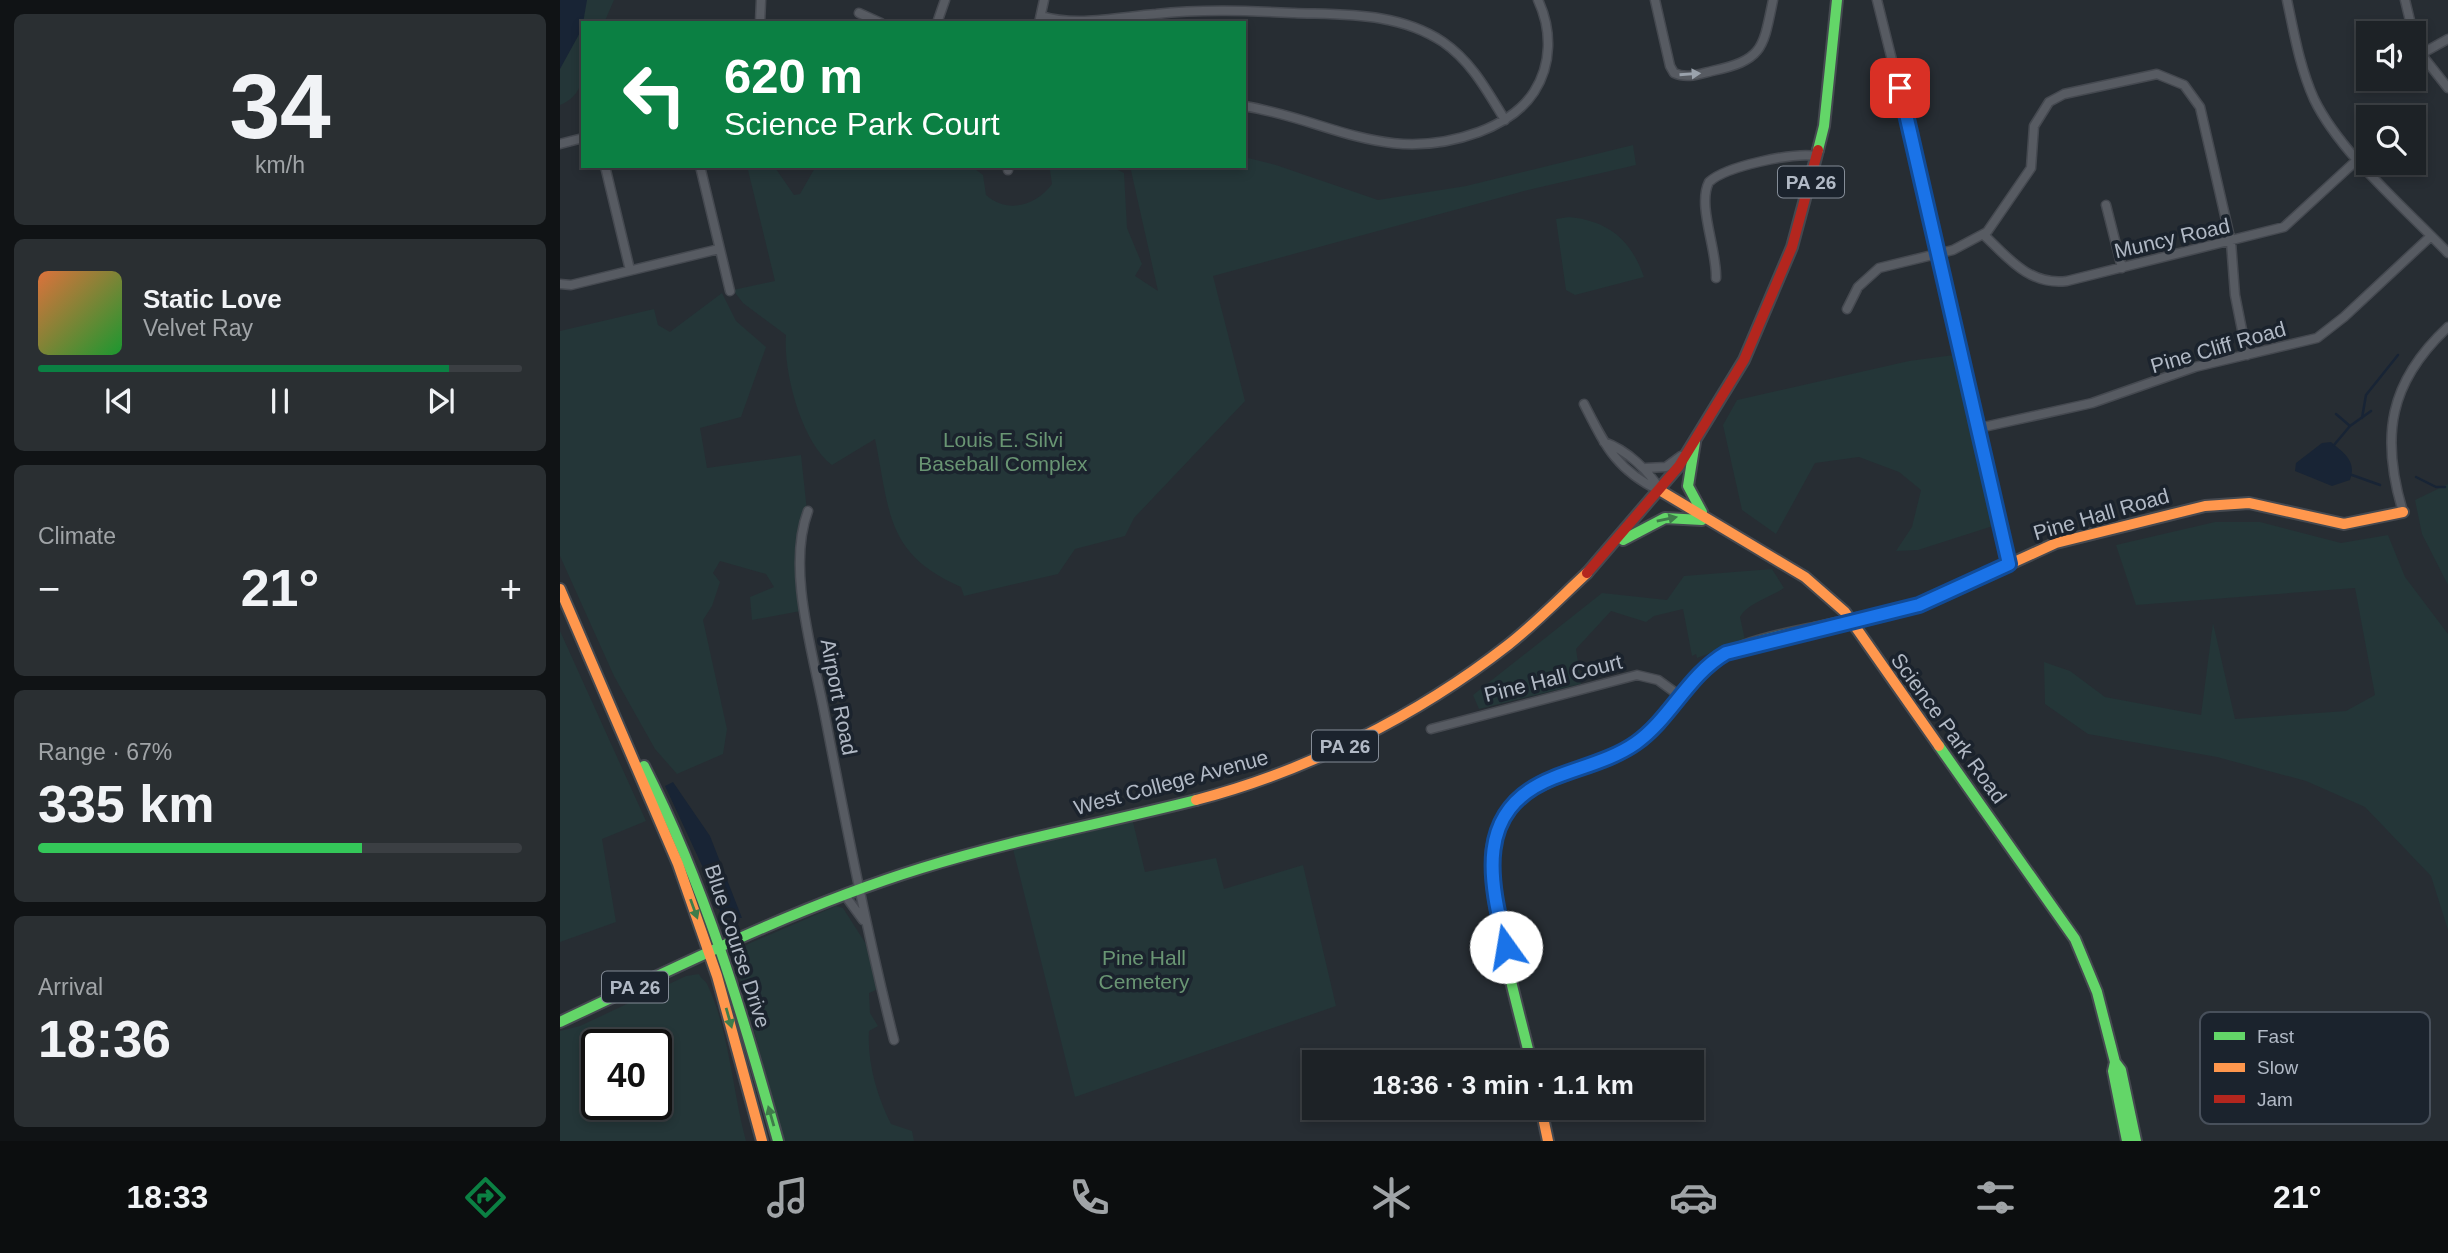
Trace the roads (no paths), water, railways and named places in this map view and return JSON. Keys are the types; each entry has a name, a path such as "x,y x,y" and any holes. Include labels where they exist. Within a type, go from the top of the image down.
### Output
{"main road":[{"name":"West College Avenue","path":"560,1022 858,888 998,845 1225,791 1290,770 1338,749 1427,703 1516,642 1623,540 1661,491 1734,380 1777,287 1801,217 1817,156 1831,73 1838,0"},
{"path":"1695,441 1688,486 1699,509 1715,523"},
{"name":"Science Park Road","path":"1661,491 1805,577 1852,622 2075,939 2097,992 2115,1062 2121,1070 2136,1141"},
{"name":"Pine Hall Road","path":"1528,1050 1491,881 1491,860 1497,834 1508,813 1526,793 1551,779 1629,748 1648,733 1704,669 1726,653 1931,601 2067,540 2218,504 2260,503 2337,523 2403,512"},
{"path":"1623,540 1665,518 1689,517 1715,523"},
{"name":"Blue Course Drive","path":"560,589 670,844 709,953 762,1141"},
{"name":"Blue Course Drive","path":"606,695 666,808 698,881 722,947 778,1141"},
{"name":"Science Park Road","path":"2115,1062 2113,1071 2127,1141"},
{"path":"1544,1120 1548,1141"}],"street":[{"path":"760,21 761,0"},
{"path":"938,21 945,0"},
{"path":"1044,0 1040,19 1076,21 1212,9 1357,15 1398,21 1430,34 1456,52 1481,80 1505,120"},
{"path":"1246,106 1274,112 1349,137 1389,144 1450,140 1505,120 1526,103 1544,74 1548,41 1538,0"},
{"path":"1655,0 1670,66 1674,73 1688,77 1736,66 1754,57 1764,42 1773,0"},
{"path":"1877,0 1940,253 2009,564"},
{"path":"2287,0 2301,63 2312,95 2330,126 2356,157"},
{"path":"2405,0 2410,21"},
{"path":"859,13 877,21"},
{"path":"2426,51 2448,39"},
{"path":"2426,60 2448,88"},
{"path":"1847,309 1858,286 1879,268 1940,253 1984,235 2031,168 2034,126 2049,102 2064,94 2157,74 2184,85 2197,99 2231,242 2235,295 2247,355"},
{"path":"560,144 581,139"},
{"path":"1716,278 1716,255 1704,200 1709,182 1725,172 1789,157 1817,156"},
{"name":"Muncy Road","path":"1984,235 2023,271 2043,281 2067,281 2231,242 2292,222 2356,161"},
{"path":"605,168 630,270"},
{"path":"700,168 730,291"},
{"path":"2373,175 2448,253"},
{"path":"2105,205 2122,268"},
{"name":"Pine Cliff Road","path":"1979,428 2092,403 2195,368 2305,341 2327,332 2431,236"},
{"path":"560,284 571,285 719,249"},
{"path":"2403,512 2391,461 2393,414 2398,394 2415,361 2448,327"},
{"path":"1584,404 1608,453 1644,484 1661,491"},
{"path":"1640,467 1654,470 1666,467 1695,441"},
{"path":"1604,442 1615,446 1651,475 1661,491"},
{"name":"Airport Road","path":"808,511 801,541 807,620 865,922 894,1040"},
{"name":"Pine Hall Court","path":"1431,729 1637,675 1658,680 1680,696"},
{"path":"844,894 865,922"}],"water":[{"path":"560,0 587,0 581,31 560,69"},
{"path":"2331,442 2345,454 2350,463 2350,480 2332,486 2295,471 2296,463 2322,443"},
{"path":"673,782 710,836 742,918 722,917 711,885 665,786"}],"waterway":[{"path":"2362,418 2366,395 2398,355"},
{"path":"2334,445 2350,426 2371,411"},
{"path":"2336,414 2350,426"},
{"path":"2352,475 2380,485"},
{"path":"2416,477 2436,487 2445,487"}],"park label":[{"name":"Louis E. Silvi Baseball Complex","path":"1003,451"},
{"name":"Pine Hall Cemetery","path":"1144,969"}]}
